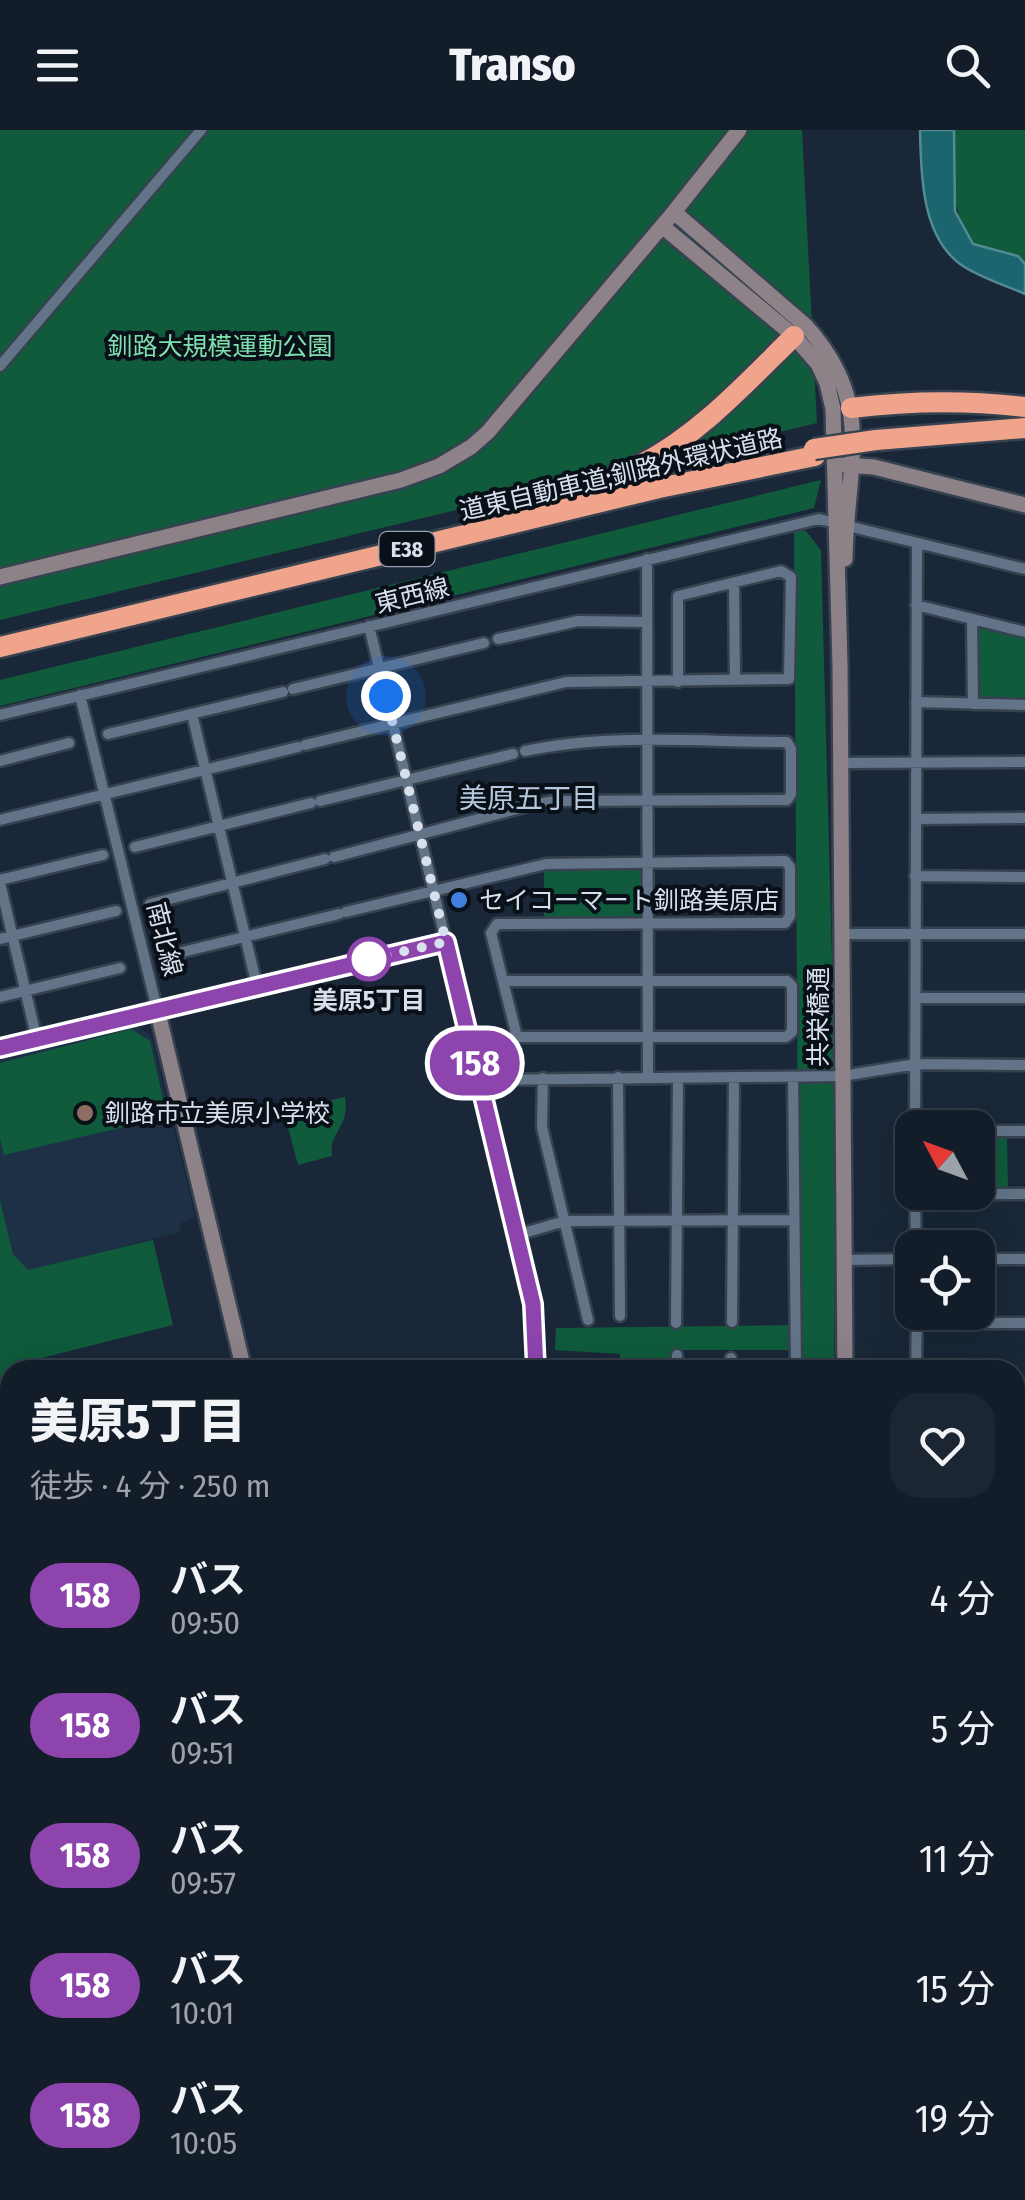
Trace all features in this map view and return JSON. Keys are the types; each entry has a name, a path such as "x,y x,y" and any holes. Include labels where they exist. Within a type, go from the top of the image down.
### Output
{"highway":[{"path":"492,520 589,487 642,464 704,423 800,331"},
{"path":"842,408 901,402 977,402 1025,407"},
{"name":"道東自動車道;釧路外環状道路","path":"0,644 696,472 876,443 1025,431"},
{"name":"道東自動車道;釧路外環状道路","path":"0,644 814,452"}],"street":[{"path":"0,366 202,130"},
{"path":"0,577 401,480 440,466 488,432 738,130"},
{"path":"674,212 739,279 825,347 840,372 852,464 840,524"},
{"path":"662,226 739,279"},
{"path":"840,524 835,467 842,408"},
{"path":"835,467 852,464 1025,505"},
{"name":"東西線","path":"0,715 814,520 1025,569"},
{"name":"共栄橋通","path":"840,524 845,614 840,665 845,1360"},
{"path":"915,1110 916,543"},
{"path":"647,559 648,1078"},
{"path":"0,820 566,682 678,682 789,679 791,577 781,571 678,596 678,682"},
{"path":"734,583 734,680"},
{"path":"916,605 1025,632"},
{"path":"972,619 973,704"},
{"path":"498,640 578,621 646,622"},
{"path":"369,626 533,1304 536,1360"},
{"path":"108,734 484,643"},
{"name":"南北線","path":"80,696 242,1360"},
{"path":"916,702 1025,705"},
{"path":"192,714 257,986"},
{"path":"150,904 555,801 787,800 791,794 791,749 787,742 563,743 526,751"},
{"path":"0,761 69,744"},
{"path":"135,847 513,754"},
{"path":"841,763 1025,762"},
{"path":"916,819 1025,818"},
{"path":"37,1040 26,991 6,938 0,882 102,855"},
{"path":"166,956 546,864 785,861 790,867 790,916 785,923 498,924 491,934 517,1036 786,1037 792,1032 792,986 787,980 504,981"},
{"path":"916,876 1025,877"},
{"path":"6,938 116,910"},
{"path":"843,934 1025,934"},
{"path":"0,1048 446,942"},
{"path":"0,997 120,968"},
{"path":"916,998 1025,998"},
{"path":"479,1080 842,1076 916,1064 1025,1065"},
{"path":"793,1076 796,1360"},
{"path":"732,1322 734,1077"},
{"path":"544,1078 542,1127 588,1320"},
{"path":"618,1078 620,1316"},
{"path":"676,1323 678,1078"},
{"path":"995,1131 1025,1130"},
{"path":"995,1194 1025,1194"},
{"path":"516,1234 565,1221 794,1220"},
{"path":"995,1259 1025,1258"},
{"path":"844,1260 895,1259"},
{"path":"995,1322 1025,1323"},
{"path":"916,1360 917,1330"},
{"path":"676,1355 676,1360"}],"shaded area":[{"path":"920,130 954,130 955,211 973,244 1018,256 1025,264 1025,294 960,264 937,237 926,202"},
{"name":"釧路市立美原小学校","path":"136,1026 151,1035 195,1216 179,1224 181,1232 28,1271 13,1254 0,1200 0,1060"}],"green space":[{"name":"釧路大規模運動公園","path":"0,130 802,130 817,423 0,620"},
{"path":"954,130 1025,130 1025,264 1018,255 973,244 965,230 954,189"},
{"path":"821,480 814,508 0,706 0,680"},
{"path":"794,531 806,531 821,550 836,1108 834,1360 800,1360 799,1350 671,1350 671,1360 620,1360 620,1354 555,1350 556,1328 799,1325"},
{"path":"978,626 1025,639 1025,698 979,697"},
{"path":"641,869 641,918 544,918 544,870"},
{"path":"131,1029 150,1041 167,1117 4,1155 0,1138 0,1063"},
{"path":"345,1097 345,1116 333,1141 332,1156 298,1165 284,1112"},
{"path":"995,1136 1007,1136 1008,1189 995,1189"},
{"path":"0,1200 13,1254 28,1270 153,1240 173,1325 38,1360 0,1360"}],"bus line":[{"name":"158","path":"0,1048 446,942 533,1304 537,1360"}],"place":[{"name":"セイコーマート釧路美原店","path":"459,900"},
{"name":"美原5丁目","path":"369,959"},
{"name":"釧路市立美原小学校","path":"85,1113"}],"district":[{"name":"美原五丁目","path":"529,798"}],"route":[{"path":"369,959 446,942 386,696"}]}
